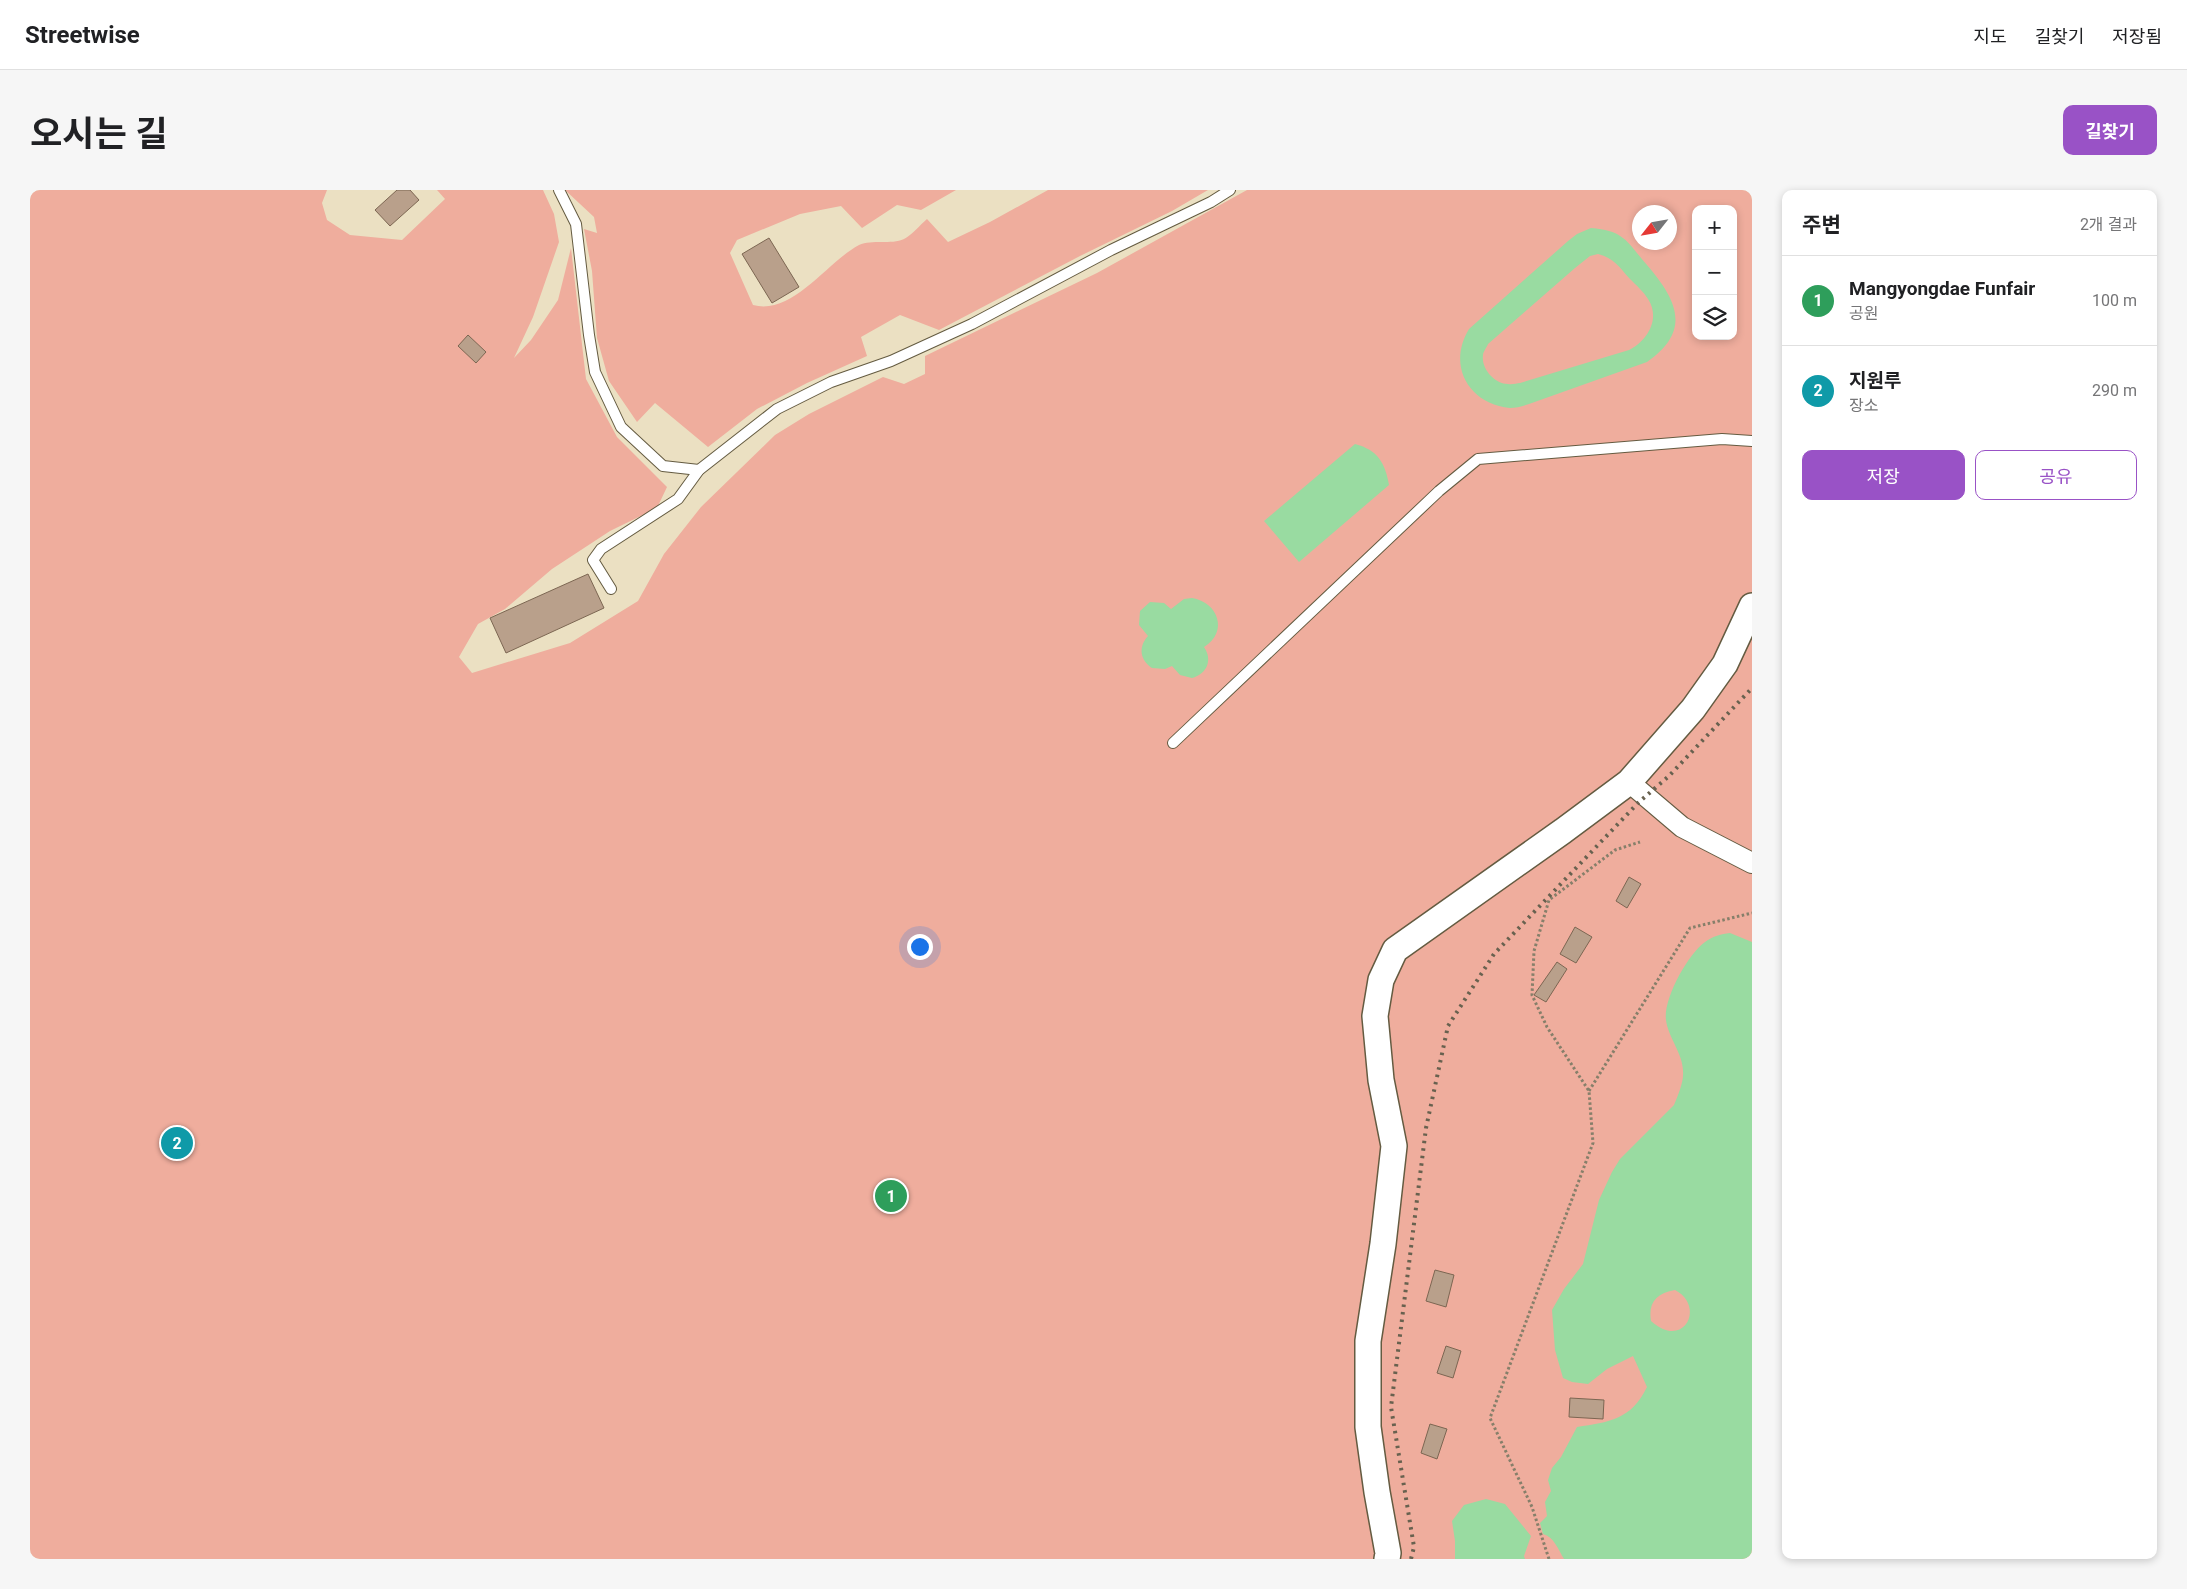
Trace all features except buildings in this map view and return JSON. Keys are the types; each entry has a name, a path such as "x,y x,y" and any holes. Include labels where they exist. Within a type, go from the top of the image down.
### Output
{"street":[{"path":"1387,1559 1388,1553 1377,1492 1368,1418 1368,1341 1383,1244 1394,1146 1381,1080 1375,1016 1381,980 1395,950 1629,782 1694,710 1725,664 1752,606"},
{"path":"1629,782 1682,827 1752,863"}],"lane":[{"path":"559,190 576,224 595,372 621,427 663,466 699,470"},
{"path":"611,589 593,560 601,549 678,499 699,470 777,409 831,382 891,361 972,324 1111,250 1211,202 1230,190"},
{"path":"1173,743 1439,491 1478,459 1722,439 1752,441"}],"path":[{"path":"1549,1559 1532,1507 1490,1418 1593,1143 1589,1091 1547,1027 1532,995 1534,951 1549,900 1615,850 1640,842"},
{"path":"1589,1091 1690,928 1752,913"}],"shaded area":[{"path":"30,190 327,190 322,203 327,220 350,235 402,240 445,199 437,190 543,190 554,214 559,242 533,317 514,358 531,340 558,300 571,248 586,379 617,437 667,487 657,508 610,531 552,569 505,609 478,624 459,657 472,673 570,643 638,601 664,554 701,507 775,435 809,414 883,377 904,384 925,374 925,356 1097,273 1247,190 1752,190 1752,1559 30,1559"},
{"path":"565,190 956,190 921,210 897,205 862,228 841,206 800,214 737,240 730,253 753,305 767,306 782,303 809,286 859,245 870,242 899,241 913,232 927,219 948,242 990,222 1048,190 1208,190 1172,211 1080,256 939,330 900,315 861,337 867,356 807,383 757,409 708,447 655,403 637,422 609,381 597,338 592,271 584,229 597,233 594,217"},
{"path":"1591,228 1611,232 1624,239 1657,278 1672,302 1675,326 1670,338 1661,350 1647,362 1527,405 1510,408 1495,405 1473,391 1461,369 1460,356 1469,329 1577,234","holes":["1598,254 1612,261 1644,294 1652,307 1653,314 1650,329 1636,346 1629,350 1520,383 1503,383 1490,375 1483,360 1483,354 1488,344 1590,256"]},
{"path":"1355,444 1369,450 1379,458 1383,464 1389,485 1299,562 1264,521"},
{"path":"1192,598 1208,605 1214,611 1217,618 1216,634 1212,641 1204,647 1208,657 1205,670 1192,678 1180,675 1172,666 1165,669 1152,668 1145,661 1142,653 1143,645 1148,636 1139,625 1140,611 1150,602 1164,603 1171,609 1184,599"},
{"path":"1730,933 1752,942 1752,1559 1564,1559 1553,1541 1543,1534 1540,1523 1547,1516 1545,1502 1551,1491 1548,1480 1552,1468 1561,1457 1577,1427 1618,1418 1634,1406 1647,1387 1633,1356 1607,1369 1588,1384 1572,1382 1563,1378 1555,1350 1552,1310 1564,1289 1583,1264 1599,1200 1612,1172 1620,1159 1674,1105 1679,1093 1683,1080 1682,1065 1666,1020 1668,1001 1678,978 1684,966 1698,948 1711,938","holes":["1675,1290 1684,1297 1689,1306 1690,1315 1687,1323 1681,1329 1673,1331 1663,1329 1651,1321 1652,1304 1658,1296"]},
{"path":"1486,1499 1505,1504 1531,1536 1524,1556 1525,1559 1455,1559 1452,1521 1464,1505"}],"railway":[{"path":"1411,1559 1414,1547 1391,1407 1426,1128 1448,1026 1494,954 1638,803 1669,776 1752,688"}],"place":[{"name":"지원루","path":"177,1143"},
{"name":"Mangyongdae Funfair","path":"891,1196"}]}
